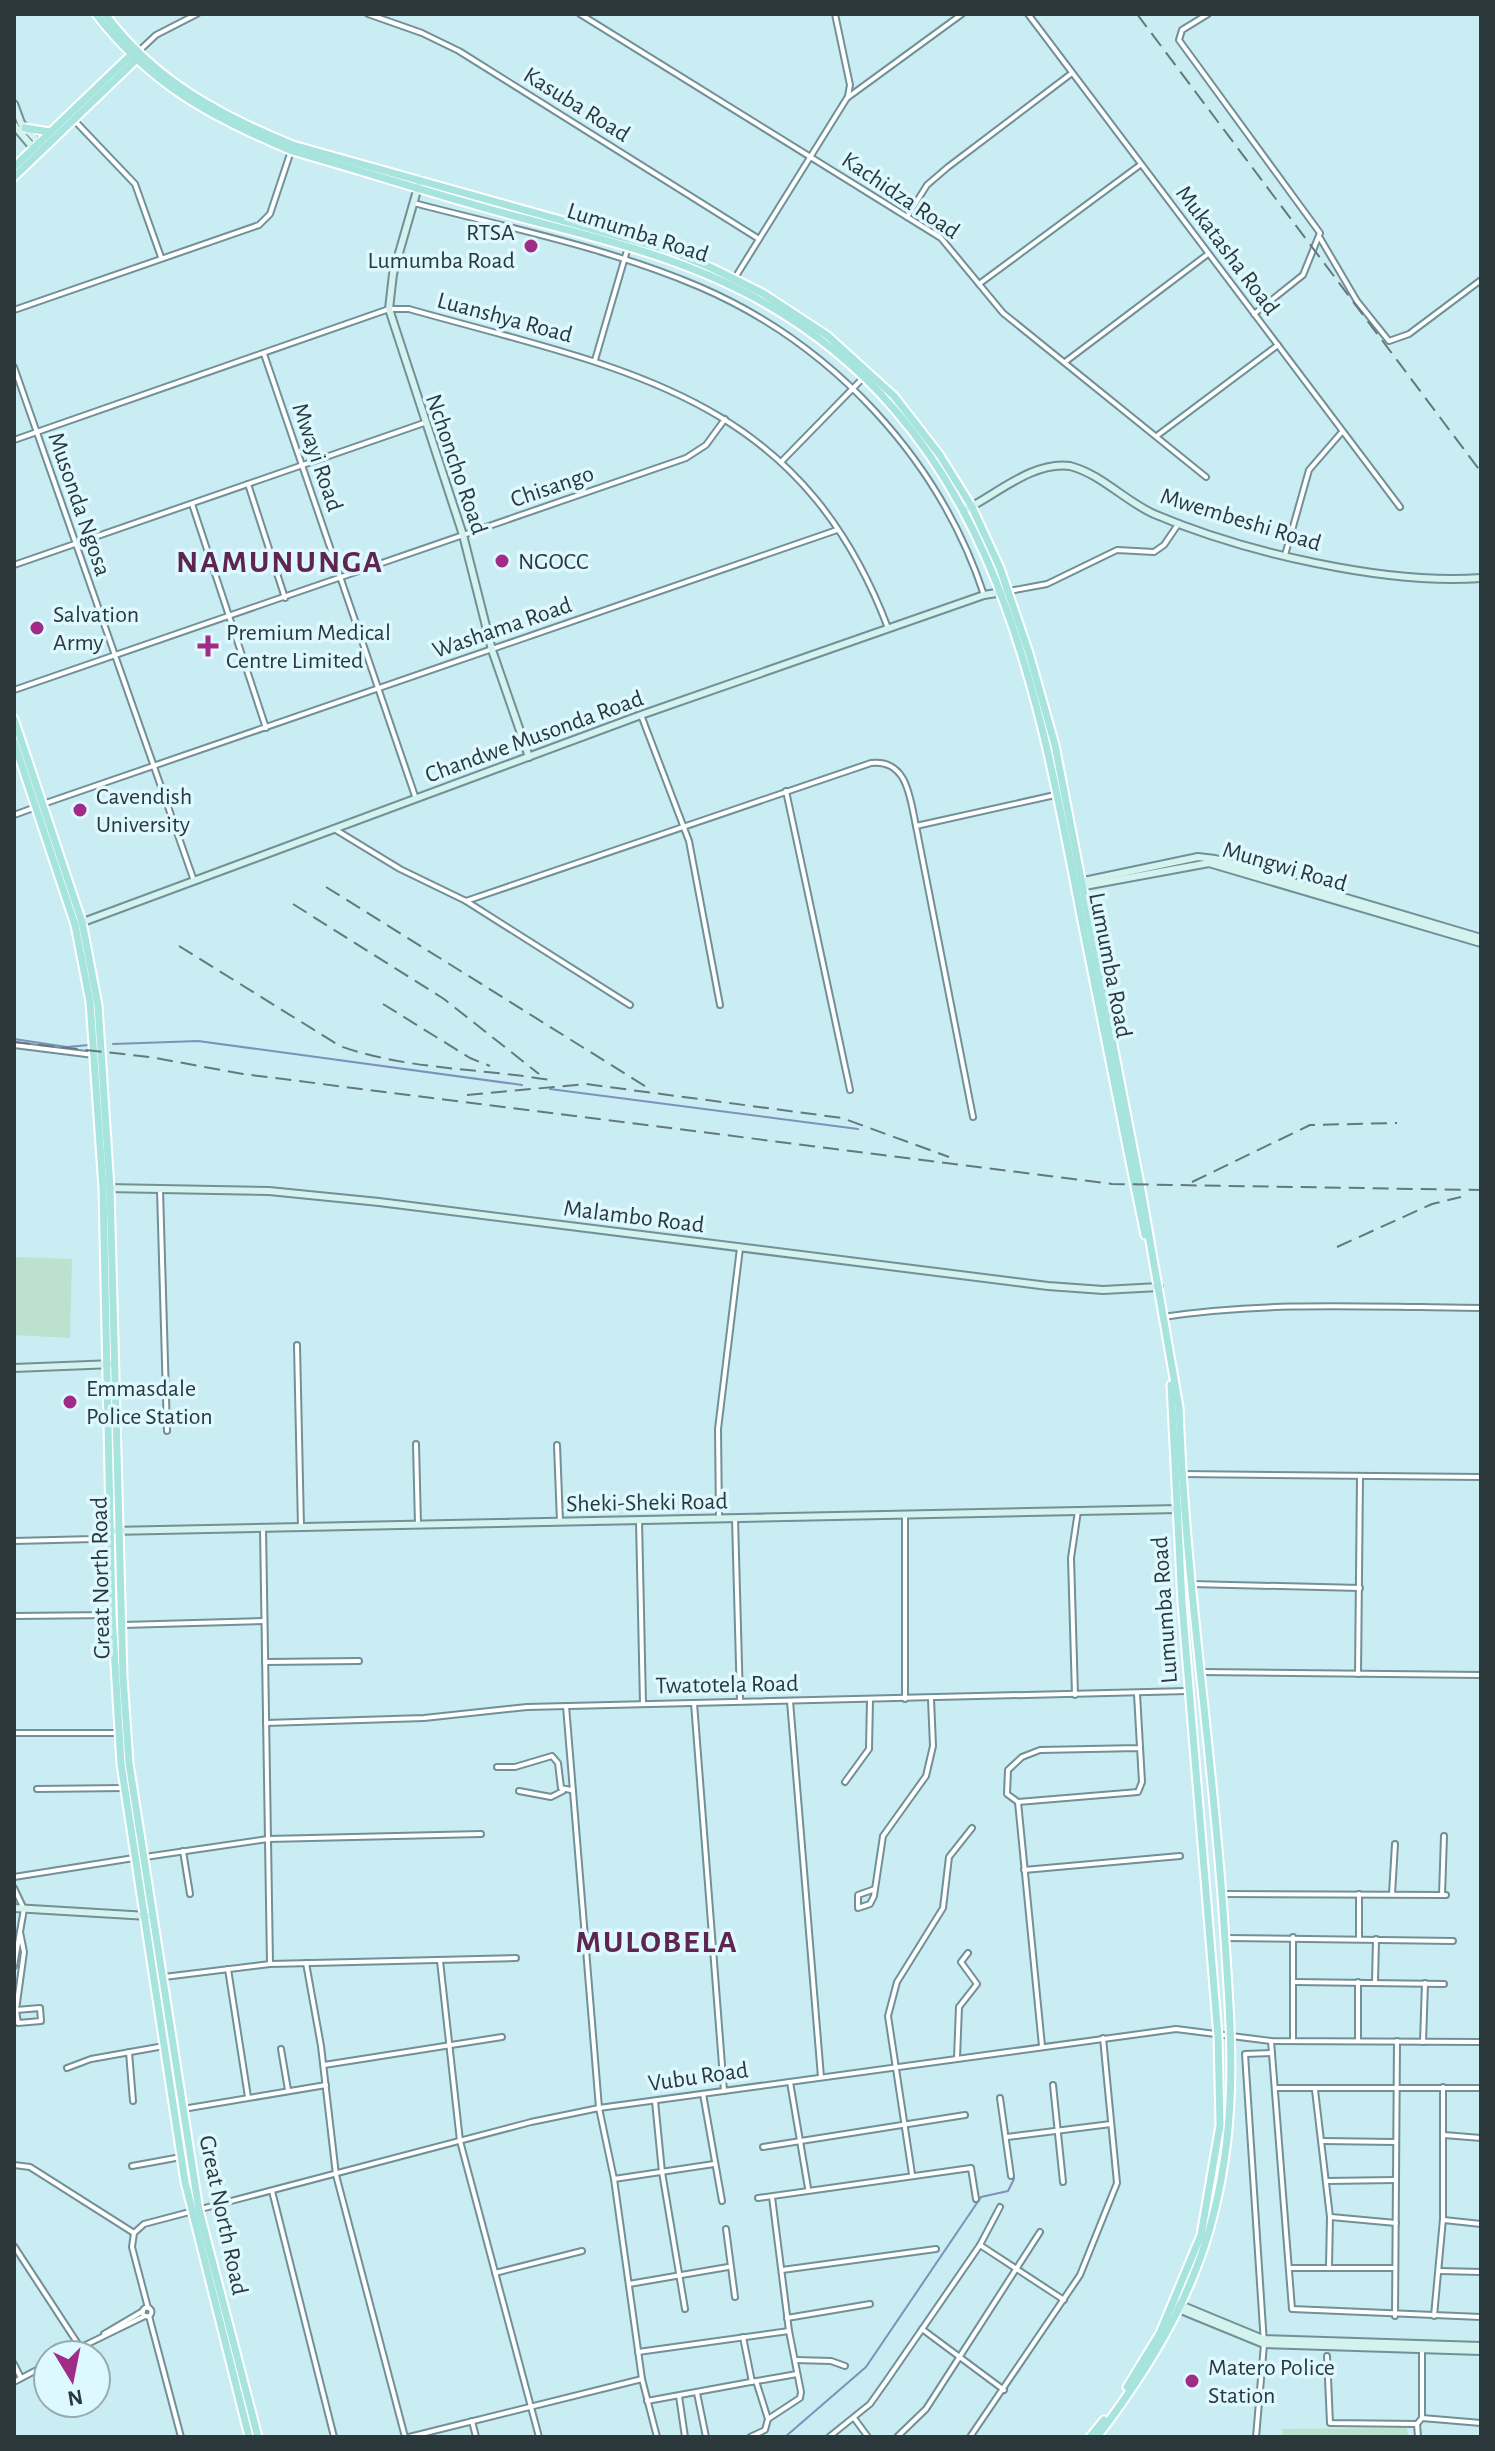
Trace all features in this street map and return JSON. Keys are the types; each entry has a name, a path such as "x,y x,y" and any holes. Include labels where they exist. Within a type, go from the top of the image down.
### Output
{"main road":[{"name":"Lumumba Road","path":"96,14 190,103 292,148 671,251 786,307 828,336 884,386 939,454 969,509 1005,592 1055,745 1163,1318 1174,1408 1190,1691 1218,2036 1220,2125 1201,2235 1176,2305 1121,2397 1090,2437"},
{"name":"Lumumba Road","path":"105,14 137,54"},
{"path":"14,177 137,54"},
{"path":"14,167 39,149 50,132 71,117"},
{"path":"25,128 50,132"},
{"name":"Lumumba Road","path":"419,184 676,261 733,282 798,324 863,377 922,443 969,509"},
{"name":"Lumumba Road","path":"1005,592 1040,720 1079,885"},
{"name":"Great North Road","path":"14,719 33,774 39,806"},
{"name":"Great North Road","path":"14,742 78,924 103,1041 124,1788 139,1858"},
{"name":"Great North Road","path":"78,924 96,1056 106,1188"},
{"name":"Lumumba Road","path":"1097,2437 1159,2346 1208,2234 1230,2125 1233,2039 1222,1894 1180,1509"},
{"name":"Great North Road","path":"115,1531 112,1615 122,1732 181,2157 258,2437"},
{"name":"Great North Road","path":"147,1916 162,1978 195,2211 249,2437"}],"street":[{"path":"137,54 156,35 197,14"},
{"name":"Kasuba Road","path":"368,14 422,33 459,51 759,239"},
{"name":"Kachidza Road","path":"580,14 907,217 951,248 1003,313 1158,435 1206,477"},
{"path":"733,282 847,98 850,85 835,14"},
{"path":"847,98 962,14"},
{"name":"Mukatasha Road","path":"1028,14 1400,507"},
{"path":"1208,14 1182,30 1179,40 1317,227 1320,238 1357,301 1389,341 1402,339 1481,280"},
{"path":"907,217 927,185 1072,73"},
{"path":"14,104 39,149"},
{"path":"71,117 135,184 161,257"},
{"path":"14,125 39,149"},
{"path":"14,310 259,225 267,219 292,148"},
{"path":"979,284 1140,165"},
{"name":"Nchoncho Road","path":"419,184 393,274 389,309 463,535 492,650 529,757"},
{"path":"413,203 679,278 744,308 789,337 852,388 901,441 953,519 971,555 984,595"},
{"path":"1254,314 1303,275 1320,238"},
{"path":"595,360 628,247"},
{"path":"1065,362 1208,254"},
{"name":"Luanshya Road","path":"14,440 389,309 409,309 595,360 685,395 725,419 781,462 837,530 863,573 888,628"},
{"path":"1158,435 1278,345"},
{"name":"Mwayi Road","path":"264,354 416,799"},
{"name":"Musonda Ngosa","path":"14,367 193,878"},
{"path":"781,462 863,377"},
{"name":"Chisango","path":"14,690 686,458 706,445 725,419"},
{"path":"14,565 424,423"},
{"path":"1285,555 1309,470 1341,432"},
{"name":"Mwembeshi Road","path":"969,509 1035,472 1058,464 1079,468 1127,500 1179,523 1285,555 1403,576 1481,578"},
{"path":"248,484 285,598"},
{"path":"192,504 266,728"},
{"path":"953,519 969,509"},
{"path":"1005,592 1047,584 1117,550 1154,552 1164,545 1179,523"},
{"name":"Washama Road","path":"14,815 837,530"},
{"name":"Chandwe Musonda Road","path":"78,924 193,878 335,829 641,715 984,595 1005,592"},
{"path":"641,715 681,825 687,833 720,1005"},
{"path":"466,901 681,825 871,763 889,763 906,782 973,1117"},
{"path":"786,791 850,1090"},
{"path":"916,826 1058,795"},
{"path":"335,829 400,869 466,901 630,1005"},
{"name":"Mungwi Road","path":"1079,885 1209,863 1481,941"},
{"path":"14,1045 96,1056"},
{"name":"Malambo Road","path":"106,1188 269,1191 1048,1286 1103,1290 1157,1288"},
{"path":"160,1190 167,1431"},
{"path":"719,1519 718,1429 740,1248"},
{"path":"1163,1318 1276,1307 1481,1308"},
{"path":"297,1345 301,1527"},
{"path":"14,1368 110,1364"},
{"path":"416,1444 418,1525"},
{"path":"557,1445 560,1522"},
{"path":"1178,1474 1481,1477"},
{"path":"1358,1674 1360,1478"},
{"name":"Sheki-Sheki Road","path":"115,1531 1180,1509"},
{"path":"1075,1695 1071,1558 1078,1511"},
{"path":"905,1515 905,1699"},
{"path":"735,1518 740,1701"},
{"path":"639,1520 643,1704"},
{"path":"263,1528 270,1964"},
{"path":"14,1541 94,1539 115,1531"},
{"path":"1190,1584 1360,1588"},
{"path":"14,1616 112,1615"},
{"path":"121,1625 264,1621"},
{"path":"265,1662 359,1661"},
{"path":"1199,1672 1481,1675"},
{"name":"Twatotela Road","path":"266,1723 424,1718 490,1709 566,1706 1190,1691"},
{"path":"1137,1694 1142,1782 1138,1792 1018,1802 1007,1794 1006,1775 1016,1761 1031,1753 1139,1748"},
{"path":"875,1889 858,1895 858,1908 870,1904 875,1889 883,1836 926,1776 933,1746 931,1699"},
{"path":"845,1782 869,1749 870,1700"},
{"path":"790,1701 821,2077"},
{"path":"694,1702 724,2091"},
{"path":"566,1706 599,2108 614,2179 642,2379 657,2437"},
{"path":"14,1733 122,1732"},
{"path":"497,1767 515,1767 552,1756 558,1763 563,1791"},
{"path":"37,1789 124,1788"},
{"path":"519,1791 551,1797 571,1790"},
{"path":"1018,1802 1042,2046"},
{"path":"912,2174 888,2016 897,1982 943,1908 949,1857 972,1828"},
{"path":"14,1877 31,1871 268,1839 481,1834"},
{"path":"1222,1894 1444,1895 1444,1836"},
{"path":"1392,1894 1395,1844"},
{"path":"183,1851 190,1894"},
{"path":"1024,1870 1180,1856"},
{"path":"14,1888 24,1909 14,1966"},
{"path":"1359,1894 1359,1939"},
{"path":"14,1908 147,1916"},
{"path":"16,2010 40,2008 43,2018 23,2025 16,2019 16,2010 24,1952 20,1930"},
{"path":"1293,1937 1293,2041"},
{"path":"1225,1938 1453,1941"},
{"path":"1375,1983 1376,1939"},
{"path":"957,2058 959,2007 977,1984 961,1962 968,1953"},
{"path":"162,1978 270,1964 516,1958"},
{"path":"440,1961 460,2141 539,2437"},
{"path":"306,1963 324,2065 336,2175 407,2437 642,2379"},
{"path":"228,1969 248,2097"},
{"path":"1294,1982 1444,1984"},
{"path":"1358,1982 1358,2041"},
{"path":"1423,2042 1425,1983"},
{"name":"Vubu Road","path":"134,2233 144,2224 599,2108 1176,2029 1233,2039 1271,2041 1481,2042"},
{"path":"324,2065 502,2037"},
{"path":"970,2437 1085,2265 1117,2183 1103,2038"},
{"path":"1271,2041 1292,2309 1395,2316 1481,2317"},
{"path":"1395,2316 1397,2041"},
{"path":"67,2068 129,2051 164,2046"},
{"path":"281,2049 288,2091"},
{"path":"129,2051 133,2101"},
{"path":"1256,2437 1264,2341 1245,2054 1272,2053"},
{"path":"790,2082 808,2188"},
{"path":"182,2109 326,2085"},
{"path":"1053,2085 1063,2182"},
{"path":"1434,2316 1443,2219 1443,2087"},
{"path":"1275,2088 1481,2088"},
{"path":"1315,2090 1330,2217 1329,2266"},
{"path":"703,2094 722,2201"},
{"path":"1000,2098 1011,2176"},
{"path":"655,2101 662,2172 685,2309"},
{"path":"763,2147 965,2115"},
{"path":"1007,2137 1112,2124"},
{"path":"1443,2135 1481,2138"},
{"path":"1321,2141 1395,2142"},
{"path":"132,2166 181,2157"},
{"path":"614,2179 714,2164"},
{"path":"14,2165 30,2167 134,2233 132,2247 146,2313 181,2437"},
{"path":"758,2198 808,2188 971,2168 976,2199"},
{"path":"1327,2181 1395,2180"},
{"path":"272,2191 334,2437"},
{"path":"768,2419 800,2398 772,2197"},
{"path":"829,2437 870,2404 980,2245 1000,2207"},
{"path":"1330,2217 1396,2223"},
{"path":"1443,2219 1481,2224"},
{"path":"726,2229 728,2267 735,2297"},
{"path":"897,2437 926,2409 1040,2232"},
{"path":"980,2245 1064,2300"},
{"path":"14,2246 75,2339"},
{"path":"782,2270 936,2249"},
{"path":"495,2273 582,2251"},
{"path":"629,2284 728,2267"},
{"path":"1290,2268 1395,2268"},
{"path":"1440,2271 1481,2272"},
{"path":"787,2318 870,2304"},
{"path":"1176,2305 1264,2341 1422,2351 1481,2348"},
{"path":"96,2339 146,2313"},
{"path":"922,2329 1004,2390"},
{"path":"638,2352 789,2331"},
{"path":"743,2337 754,2382 768,2419 765,2430 750,2437"},
{"path":"1264,2341 1481,2348"},
{"path":"1418,2437 1417,2424 1422,2418 1422,2351"},
{"path":"1327,2356 1330,2423 1417,2424"},
{"path":"795,2360 831,2361 845,2366"},
{"path":"14,2364 21,2378"},
{"path":"14,2382 32,2372"},
{"path":"647,2401 797,2374"},
{"path":"697,2393 706,2437"},
{"path":"679,2396 685,2437"},
{"path":"854,2418 868,2437"},
{"path":"1422,2418 1481,2423"},
{"path":"472,2421 476,2437"}],"green space":[{"path":"14,1257 72,1259 70,1338 14,1335"},
{"path":"1407,2428 1408,2437 1282,2437 1282,2429"}],"waterway":[{"path":"14,1039 67,1047 89,1045"},
{"path":"113,1044 198,1041 522,1085"},
{"path":"550,1089 858,1129"},
{"path":"785,2437 866,2367 981,2197 1008,2191 1014,2179"}],"railway":[{"path":"1137,14 1481,472"},
{"path":"326,887 648,1088"},
{"path":"293,904 444,999 539,1074"},
{"path":"179,946 340,1046 391,1060 550,1080"},
{"path":"383,1004 470,1058 490,1066"},
{"path":"14,1042 150,1057 243,1074 1112,1184 1481,1190"},
{"path":"467,1095 586,1084 842,1118 949,1157"},
{"path":"1192,1182 1310,1125 1397,1123"},
{"path":"1337,1247 1432,1204 1461,1197"}],"place":[{"name":"RTSA Lumumba Road","path":"531,246"},
{"name":"NGOCC","path":"502,561"},
{"name":"Salvation Army","path":"37,628"},
{"name":"Premium Medical Centre Limited","path":"208,646"},
{"name":"Cavendish University","path":"80,810"},
{"name":"Emmasdale Police Station","path":"70,1402"},
{"name":"Matero Police Station","path":"1192,2381"}],"district":[{"name":"NAMUNUNGA","path":"280,561"},
{"name":"MULOBELA","path":"657,1941"}]}
